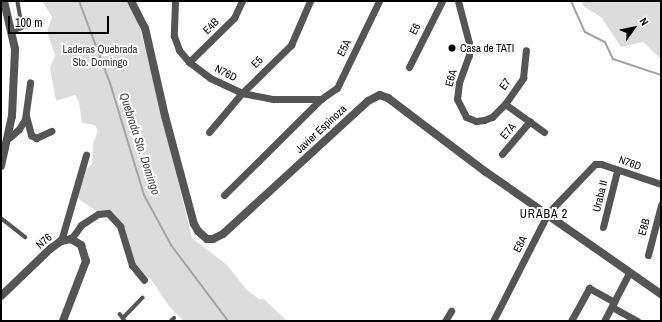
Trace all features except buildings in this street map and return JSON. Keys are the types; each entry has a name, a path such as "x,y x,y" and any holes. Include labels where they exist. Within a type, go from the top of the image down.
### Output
{"street":[{"path":"1,166 9,138 14,97 15,49 4,1"},
{"name":"Javier Espinoza","path":"131,1 145,28 164,116 194,224 198,231 207,239 213,239 223,234 368,101 380,95 388,98 486,172 548,213 629,273 661,294"},
{"name":"N76D","path":"174,1 174,36 179,50 189,62 210,78 242,93 272,99 321,99"},
{"name":"E4B","path":"189,62 234,18 242,1"},
{"name":"E5","path":"209,132 242,93 291,44 310,1"},
{"name":"E5A","path":"224,195 321,99 337,88 379,1"},
{"name":"E6","path":"409,67 442,1"},
{"name":"E6A","path":"458,1 469,43 469,55 459,83 457,99 466,117 476,122 484,120"},
{"name":"E7","path":"484,120 492,117 504,104 523,78 526,50"},
{"path":"30,82 26,116 31,135 36,138 52,131"},
{"path":"504,104 544,132"},
{"path":"9,138 19,129 26,116"},
{"name":"E7A","path":"502,154 530,122"},
{"path":"61,241 86,155"},
{"name":"N76D","path":"592,167 601,164 617,171 661,184"},
{"name":"E8A","path":"493,321 548,213 592,167"},
{"name":"Uraba II","path":"603,227 617,171"},
{"name":"E8B","path":"648,255 661,205"},
{"path":"63,321 86,261 82,245 71,239 81,224 98,214 108,213 120,226 132,265 144,280"},
{"name":"N76","path":"1,296 61,241 71,239"},
{"path":"604,321 629,273"},
{"path":"571,321 588,288 637,321"},
{"path":"445,321 451,311"}],"lane":[{"path":"12,32 22,28 17,1"},
{"path":"1,218 25,237"},
{"path":"120,314 124,319 142,298"},
{"path":"171,321 174,318"}],"green space":[{"name":"Laderas Quebrada Sto. Domingo","path":"42,1 126,1 138,20 192,238 227,265 247,290 259,299 264,299 287,321 184,321 169,306 150,278 135,276 128,245 113,215 99,213 80,200 76,194 82,173 92,164 93,143 98,131 95,125 82,123 79,102 75,95 56,101 50,68 55,55 47,32 52,17"},
{"path":"582,1 661,1 661,59 643,42 621,47 601,17 583,6"}],"waterway":[{"name":"Quebrada Sto. Domingo","path":"79,1 110,83 144,195 171,245 228,321"},
{"path":"571,1 585,32 605,42 613,59 661,75"}],"place":[{"name":"Casa de TATI","path":"452,48"}],"district":[{"name":"URABA 2","path":"544,215"}]}
